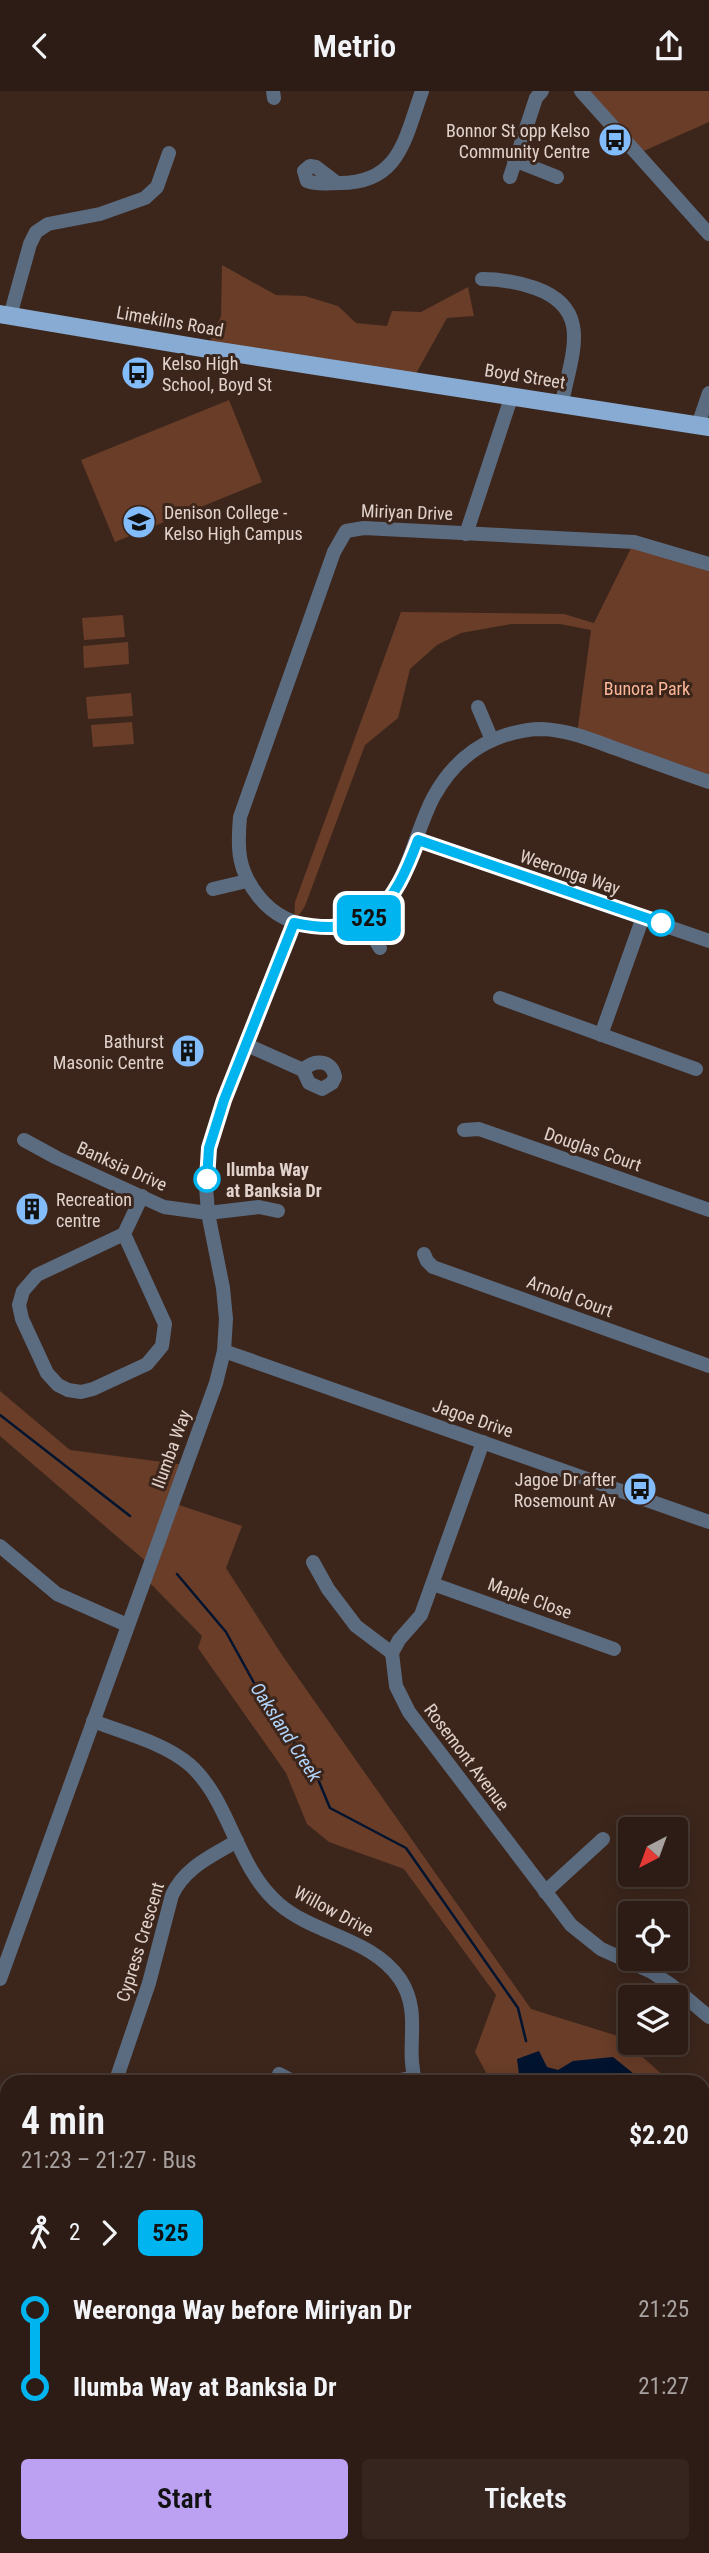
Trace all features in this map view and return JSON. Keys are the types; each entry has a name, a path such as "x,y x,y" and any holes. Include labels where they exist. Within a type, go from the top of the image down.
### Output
{"main road":[{"name":"Limekilns Road","path":"5,315 334,367"},
{"name":"Boyd Street","path":"334,367 703,426"}],"street":[{"path":"337,183 364,181 389,167 400,151 422,91"},
{"path":"510,177 536,98 542,91"},
{"path":"581,91 709,234"},
{"path":"5,315 36,232 48,225 100,213 145,198 157,187 169,153"},
{"path":"514,160 558,177"},
{"path":"482,279 510,280 554,296 571,314 574,336 562,403"},
{"path":"703,426 709,393"},
{"path":"466,534 512,395"},
{"name":"Miriyan Drive","path":"364,921 322,927 294,923 270,910 247,881 239,859 240,817 343,533 364,528 634,542 709,564"},
{"path":"478,708 492,740"},
{"path":"380,948 364,921 395,891 405,873 431,803 450,772 470,753 492,740 524,730 562,731 709,782"},
{"name":"Weeronga Way","path":"418,840 709,941"},
{"path":"213,889 247,881"},
{"path":"601,1035 643,917"},
{"name":"Ilumba Way","path":"0,1979 216,1383 224,1351 225,1300 208,1213 206,1187 209,1148 224,1100 294,923"},
{"path":"500,998 696,1069"},
{"path":"247,1045 303,1070"},
{"name":"Douglas Court","path":"464,1130 479,1129 709,1210"},
{"name":"Banksia Drive","path":"24,1140 164,1207 208,1213 259,1207 278,1211"},
{"path":"124,1234 165,1324 163,1346 148,1364 93,1389 81,1392 68,1390 58,1385 47,1373 25,1327 19,1305 23,1291 37,1275 124,1234 142,1196"},
{"name":"Arnold Court","path":"424,1254 433,1267 709,1366"},
{"name":"Jagoe Drive","path":"224,1351 709,1523"},
{"path":"313,1562 328,1589 356,1626 392,1653 399,1640 421,1615 483,1442"},
{"path":"1,1548 57,1594 127,1625"},
{"name":"Maple Close","path":"433,1584 614,1649"},
{"name":"Rosemont Avenue","path":"392,1653 396,1686 409,1711 571,1925 601,1949 660,1977 709,2017"},
{"name":"Willow Drive","path":"93,1721 174,1753 189,1764 205,1783 260,1882 275,1901 295,1915 382,1959 400,1980 411,2003 414,2019 411,2051 414,2075"},
{"path":"545,1892 603,1839"},
{"name":"Cypress Crescent","path":"118,2075 149,1983 172,1895 178,1882 192,1867 237,1841"}],"green space":[{"path":"581,91 709,91 709,122 637,154"},
{"path":"222,265 276,295 305,296 338,306 356,323 387,326 392,311 421,312 468,287 474,316 447,318 414,377 207,349 221,316"},
{"path":"229,400 262,482 115,542 81,460"},
{"name":"Bunora Park","path":"634,542 709,564 709,782 577,734 591,630 560,624 511,624 461,633 437,645 410,669 398,718 365,745 305,906 294,923 295,902 401,612 564,614 594,623"},
{"path":"123,615 125,637 84,640 82,618"},
{"path":"128,642 129,664 84,668 83,646"},
{"path":"131,693 133,716 88,719 86,697"},
{"path":"132,722 134,744 93,747 91,725"},
{"path":"0,1391 70,1450 186,1465 173,1503 242,1526 226,1568 282,1655 531,2009 618,2036 618,2055 641,2055 662,2075 487,2075 475,2052 496,1995 404,1869 329,1842 307,1824 286,1773 198,1648 202,1636 145,1578 149,1564 0,1436"}],"water":[{"path":"539,2051 547,2067 558,2070 573,2061 613,2057 635,2075 519,2075 517,2059"}],"waterway":[{"name":"Oaksland Creek","path":"0,1415 130,1516"},
{"name":"Oaksland Creek","path":"177,1574 226,1632 264,1701 315,1772 330,1808 406,1848 518,2008 526,2041"}],"bus line":[{"name":"525","path":"207,1179 209,1148 224,1100 294,923 335,927 364,921 372,916 395,891 418,840 661,923"}],"place":[{"name":"Bonnor St opp Kelso Community Centre","path":"615,140"},
{"name":"Kelso High School, Boyd St","path":"138,373"},
{"name":"Denison College - Kelso High Campus","path":"139,522"},
{"name":"Bathurst Masonic Centre","path":"188,1051"},
{"name":"Ilumba Way at Banksia Dr","path":"207,1179"},
{"name":"Recreation centre","path":"32,1209"},
{"name":"Jagoe Dr after Rosemount Av","path":"640,1489"}]}
